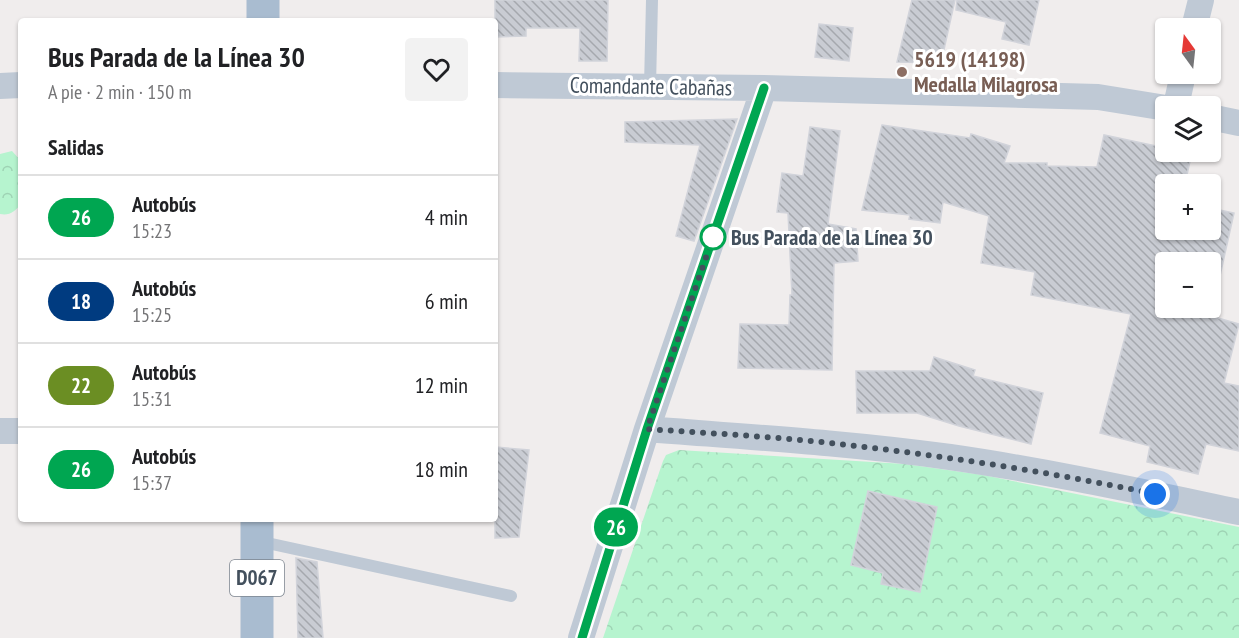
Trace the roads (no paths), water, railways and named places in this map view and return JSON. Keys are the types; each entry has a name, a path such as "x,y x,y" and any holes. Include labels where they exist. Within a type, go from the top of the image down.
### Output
{"main road":[{"path":"263,0 263,18"},
{"name":"D067","path":"257,530 257,638"}],"street":[{"path":"1196,18 1201,0"},
{"path":"0,86 18,85"},
{"name":"Comandante Cabañas","path":"498,85 764,88 1098,97 1155,106"},
{"path":"582,638 647,429 764,88"},
{"path":"1221,119 1239,123"},
{"path":"647,429 819,442 949,457 1071,476 1239,512"},
{"path":"0,431 18,431"}],"lane":[{"path":"650,86 652,0"},
{"path":"257,530 512,596"}],"place":[{"name":"5619 (14198) Medalla Milagrosa","path":"902,72"},
{"name":"Bus Parada de la Línea 30","path":"713,237"}]}
